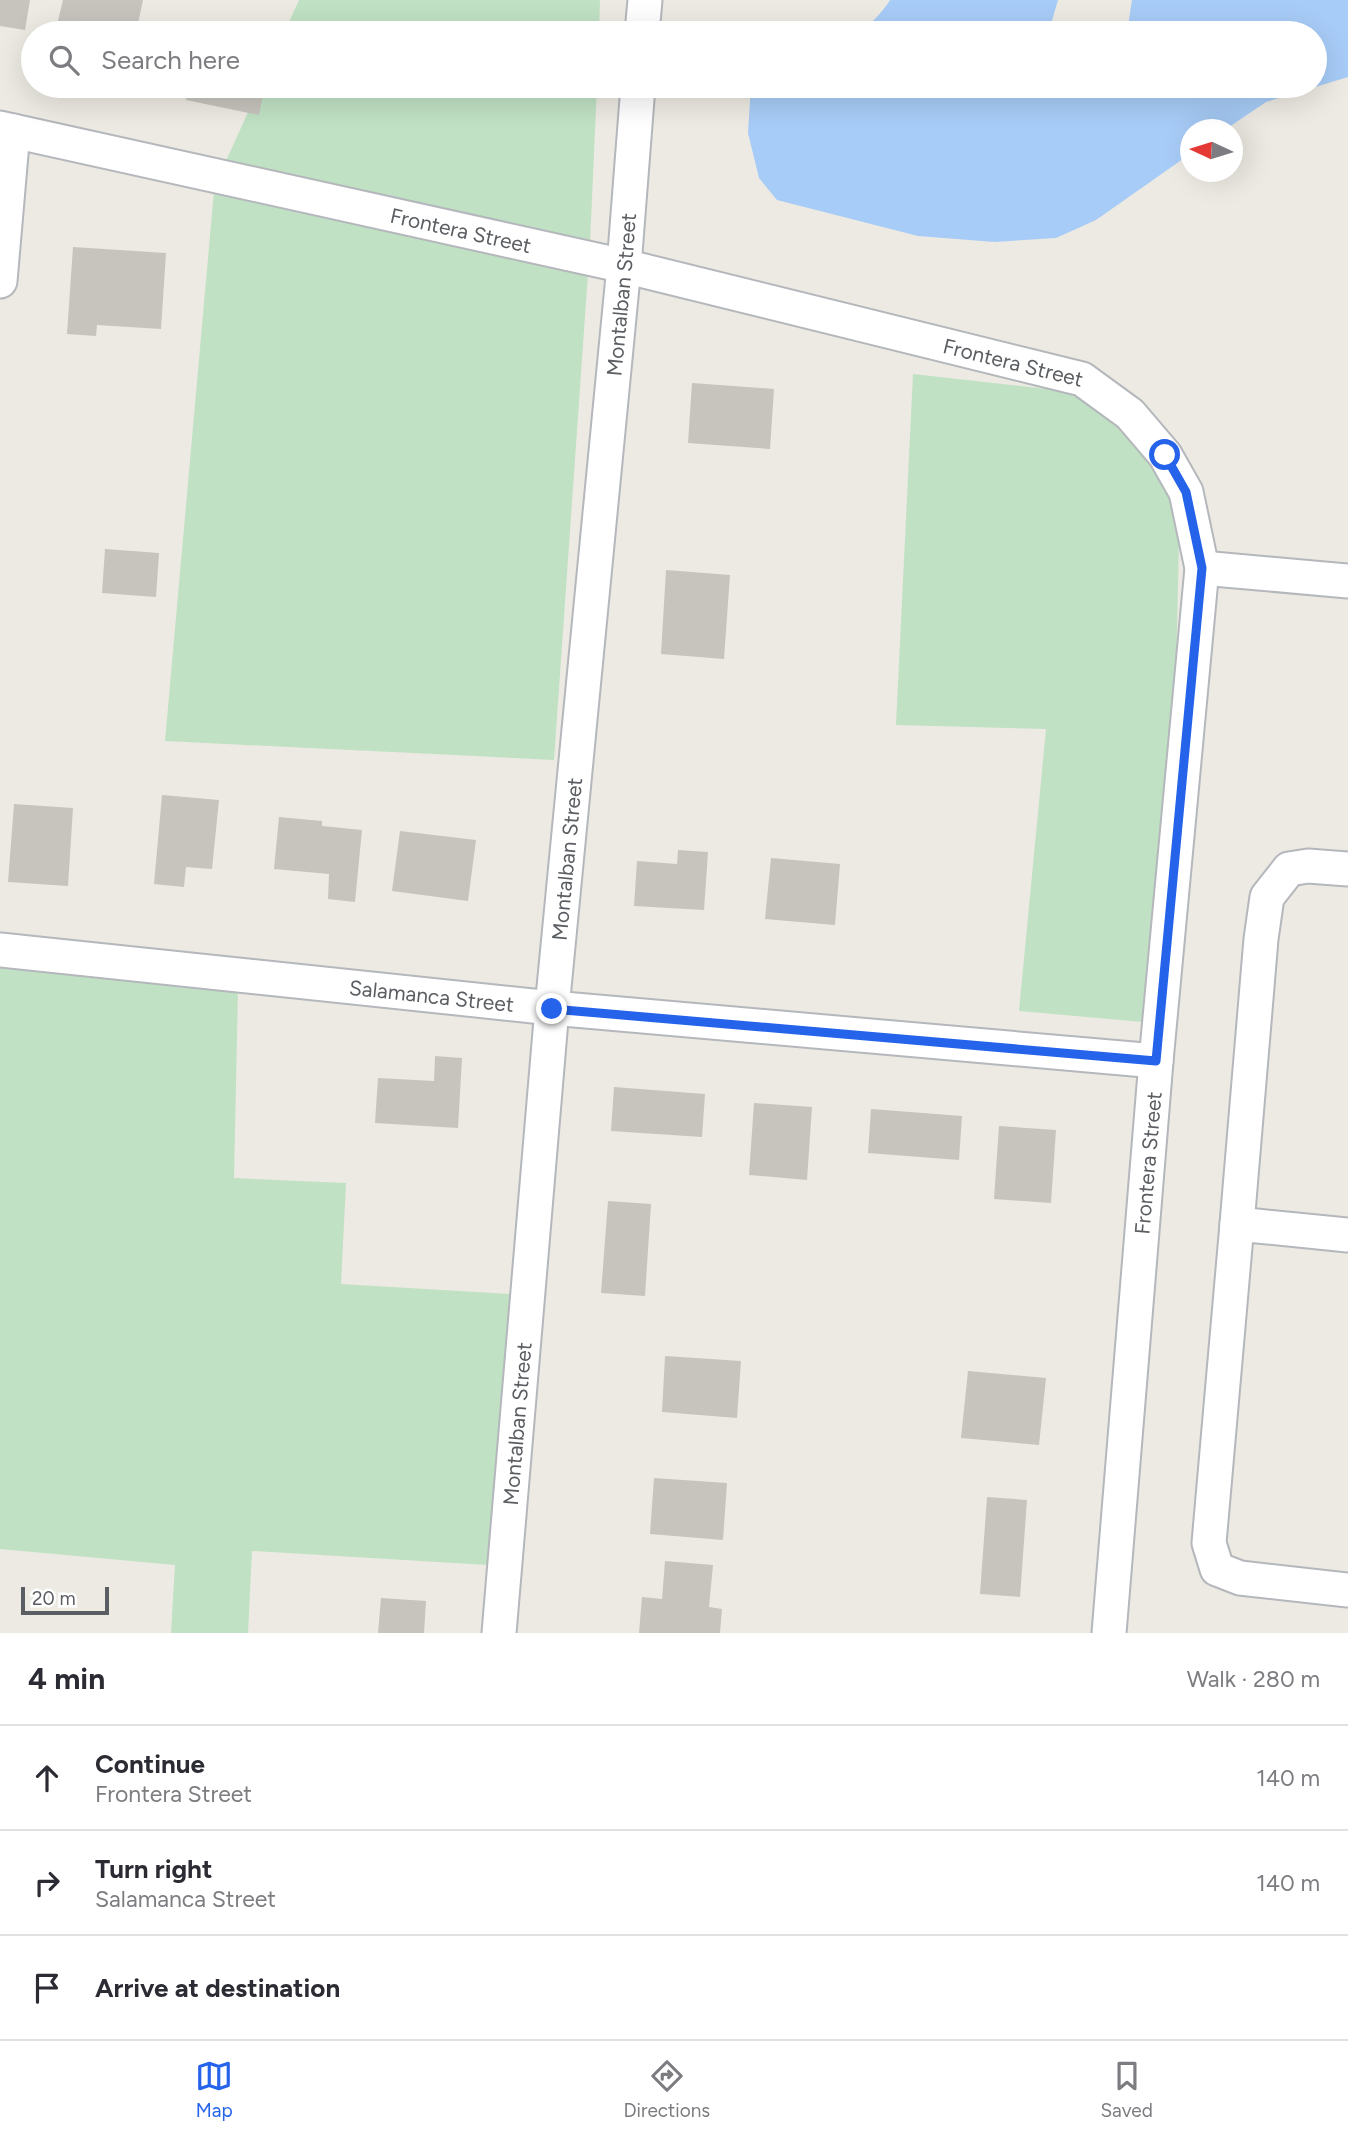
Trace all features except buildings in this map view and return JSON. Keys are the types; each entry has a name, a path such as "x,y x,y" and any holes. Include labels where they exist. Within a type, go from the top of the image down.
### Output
{"street":[{"path":"643,21 645,0"},
{"name":"Montalban Street","path":"499,1633 552,1009 624,266 637,98"},
{"path":"0,281 6,130"},
{"name":"Frontera Street","path":"6,130 624,266 1082,379 1130,414 1165,455 1186,492 1202,568 1156,1061 1109,1633"},
{"path":"1202,568 1348,581"},
{"path":"1348,869 1308,866 1289,869 1267,897 1261,939 1209,1543 1216,1569 1240,1578 1348,1590"},
{"name":"Salamanca Street","path":"0,950 552,1009 1156,1061"},
{"path":"1237,1224 1348,1235"}],"green space":[{"path":"299,0 600,0 599,21 289,21"},
{"path":"255,98 596,98 590,243 225,163"},
{"path":"214,191 588,273 554,760 165,741"},
{"path":"913,374 1074,392 1118,424 1151,463 1170,497 1179,539 1176,675 1143,1022 1019,1011 1046,729 896,725"},
{"path":"0,965 238,990 234,1178 346,1183 341,1284 511,1294 488,1565 252,1551 248,1633 171,1633 175,1565 0,1549"}],"water":[{"path":"890,0 1058,0 1052,21 873,21"},
{"path":"1132,0 1348,0 1348,77 1327,83 1327,21 1129,21"},
{"path":"750,98 1279,98 1266,102 1241,119 1180,119 1180,161 1096,220 1056,238 995,242 918,236 777,200 759,178 748,133"}],"route":[{"path":"552,1009 1156,1061 1202,568 1186,492 1165,455"}]}
